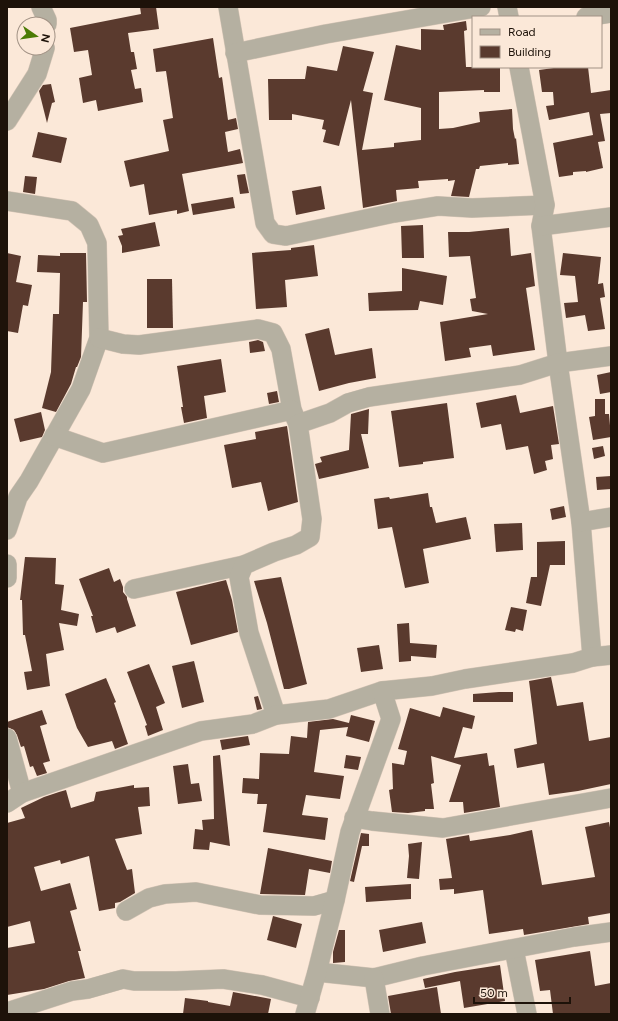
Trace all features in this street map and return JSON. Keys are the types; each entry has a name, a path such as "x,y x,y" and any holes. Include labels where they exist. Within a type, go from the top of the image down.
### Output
{"street":[{"path":"228,7 265,223 273,234 286,236 394,213 438,206 472,208 545,205"},
{"path":"235,53 326,34 481,7"},
{"path":"592,16 611,13"},
{"path":"10,109 37,74 43,56"},
{"path":"520,68 545,205 541,226 558,363 581,522 592,657"},
{"path":"7,201 72,211 89,225 97,243 100,338 81,389 29,481 18,497 7,530"},
{"path":"541,226 611,217"},
{"path":"100,338 123,344 139,345 258,328 273,333 280,349 295,417 312,519 310,537 296,545 274,552 244,565 134,589"},
{"path":"54,436 103,453 295,417 330,413 348,403 369,397 520,375 558,363 611,356"},
{"path":"581,522 611,517"},
{"path":"7,564 7,578"},
{"path":"244,565 239,577 249,633 276,715"},
{"path":"7,738 14,798 201,732 253,724 276,715 328,708 382,691 432,686 465,679 572,663 592,657 611,655"},
{"path":"7,1012 72,991 88,989 123,979 134,981 176,981 223,979 262,986 308,1006 354,818 390,719 382,691"},
{"path":"354,818 443,828 611,798"},
{"path":"126,911 149,898 165,894 196,892 260,905 314,906 335,900"},
{"path":"317,972 374,978 423,966 574,936 611,932"},
{"path":"514,949 527,1014"},
{"path":"374,978 380,1014"}],"building":[{"path":"140,7 156,7 159,29 128,33 131,52 134,52 137,69 131,70 135,89 141,88 143,102 98,111 96,100 83,103 79,78 92,75 88,50 74,52 70,28 141,14"},
{"path":"466,21 467,30 464,31 466,67 500,68 500,92 484,92 484,90 439,92 439,129 453,128 480,122 479,112 512,109 513,129 515,139 516,138 519,164 508,165 508,163 480,166 479,169 476,169 469,197 451,196 455,180 418,181 419,188 396,190 397,201 363,208 351,100 339,146 323,142 326,130 322,129 324,120 292,114 292,120 269,120 268,79 305,79 307,66 337,71 343,46 374,52 363,91 373,93 362,150 394,147 394,143 421,140 421,108 384,100 396,45 421,50 421,29 444,30 443,25"},
{"path":"213,38 219,78 222,77 228,120 236,118 238,129 225,132 228,152 240,149 243,163 182,174 189,211 177,214 177,210 149,215 144,184 130,187 124,161 169,151 163,120 173,118 166,71 156,72 153,49"},
{"path":"554,68 588,68 591,93 611,90 611,113 600,114 605,141 598,142 603,168 586,172 573,172 573,175 559,177 553,143 593,135 589,112 549,120 546,106 554,105 553,92 542,92 539,70"},
{"path":"51,84 55,102 52,103 47,123 39,91 43,85"},
{"path":"38,132 67,138 61,163 32,157"},
{"path":"245,174 249,193 240,194 237,175"},
{"path":"25,176 37,177 35,194 23,192"},
{"path":"321,186 325,209 296,215 292,191"},
{"path":"233,197 235,208 193,215 191,204"},
{"path":"155,222 160,246 122,253 122,246 118,236 123,235 121,229"},
{"path":"423,225 424,258 402,258 401,226"},
{"path":"509,228 511,256 531,253 535,286 526,288 535,350 493,356 491,345 469,348 471,357 445,361 440,322 488,314 472,311 470,299 476,298 470,256 449,257 448,232 469,232"},
{"path":"314,245 318,276 285,280 287,307 256,309 252,253 291,250 291,248"},
{"path":"7,253 21,256 16,282 32,285 28,306 23,305 18,333 7,331"},
{"path":"60,253 86,253 87,302 83,302 81,357 76,367 71,384 56,412 42,408 51,372 53,314 59,314 60,273 37,272 38,255 60,256"},
{"path":"563,253 601,257 598,284 603,283 605,297 600,298 605,329 588,331 585,315 566,318 564,303 578,302 575,276 560,275"},
{"path":"402,268 447,276 443,305 420,301 418,310 369,311 368,293 402,291"},
{"path":"147,279 172,279 173,328 147,328"},
{"path":"329,328 335,355 372,348 376,378 319,391 305,334"},
{"path":"258,340 263,342 265,351 250,353 249,342"},
{"path":"221,359 226,392 204,396 207,418 184,423 177,366"},
{"path":"611,372 611,392 600,394 597,375"},
{"path":"277,391 279,402 269,404 267,393"},
{"path":"516,395 520,413 553,406 559,444 551,445 553,459 545,461 547,470 534,474 528,446 506,450 501,424 481,428 476,403"},
{"path":"595,399 605,399 605,414 609,414 611,437 593,440 589,417 595,416"},
{"path":"447,403 454,458 399,467 391,411"},
{"path":"369,409 368,434 361,434 369,468 319,479 315,464 322,462 320,457 349,450 351,414"},
{"path":"41,412 45,430 42,437 20,442 14,419"},
{"path":"287,426 298,502 268,511 261,482 232,488 224,445 256,439 255,432"},
{"path":"603,446 605,456 594,459 592,448"},
{"path":"611,476 611,489 597,490 596,477"},
{"path":"428,493 430,507 432,507 436,523 466,517 471,539 423,549 429,583 405,588 392,527 378,529 374,499 389,497 390,499"},
{"path":"564,506 566,517 552,520 550,509"},
{"path":"522,523 523,550 496,552 494,524"},
{"path":"565,541 565,565 550,565 541,606 526,603 531,577 537,577 537,542"},
{"path":"25,557 56,558 55,584 64,585 61,610 79,614 77,626 59,623 64,650 46,654 50,686 27,690 24,672 32,671 25,635 23,635 22,600 20,600"},
{"path":"109,568 114,582 120,579 123,592 127,597 136,626 117,633 115,627 96,633 91,616 93,616 79,579"},
{"path":"281,577 307,684 289,689 284,689 267,623 254,581"},
{"path":"226,580 232,600 238,632 191,645 176,592"},
{"path":"511,607 527,610 523,631 516,629 515,632 505,630"},
{"path":"409,623 410,643 437,645 436,658 411,656 411,661 399,662 397,624"},
{"path":"379,645 383,669 361,672 357,648"},
{"path":"194,661 204,702 182,708 172,666"},
{"path":"149,664 165,703 156,707 163,730 148,736 145,726 147,725 127,672"},
{"path":"551,677 557,706 583,702 589,741 611,737 611,784 549,795 544,763 517,768 514,749 537,744 529,681"},
{"path":"106,678 116,702 114,703 128,744 115,749 112,741 88,747 77,728 65,694"},
{"path":"513,692 513,702 473,702 473,694"},
{"path":"258,696 262,709 257,710 254,697"},
{"path":"443,707 475,716 472,729 463,727 454,758 487,753 489,766 494,765 500,807 464,813 463,802 449,802 461,765 431,756 434,783 431,784 434,809 425,809 425,811 408,813 392,812 389,790 393,789 392,763 404,765 407,751 398,749 410,708 440,717"},
{"path":"42,710 47,724 40,726 50,761 43,763 47,773 37,776 33,766 30,767 24,746 21,747 14,730 7,727 7,722"},
{"path":"351,715 375,721 369,742 346,736 348,727 320,730 314,772 344,776 340,799 306,795 302,815 328,818 325,840 263,832 267,804 257,804 258,794 242,793 243,778 259,779 260,753 289,754 291,736 307,738 308,722 333,719 349,723"},
{"path":"248,736 250,745 222,750 220,740"},
{"path":"220,755 230,846 210,842 209,850 193,849 195,829 203,830 202,820 214,819 213,756"},
{"path":"346,755 361,757 358,770 344,768"},
{"path":"188,764 191,784 199,783 202,801 178,804 173,766"},
{"path":"134,785 134,788 149,787 150,806 138,807 142,834 115,839 127,870 132,869 135,893 120,902 115,903 115,908 99,911 89,856 61,864 60,860 34,867 41,891 70,883 77,909 70,911 81,951 78,951 85,978 69,981 44,989 7,995 7,948 35,943 30,921 7,927 7,823 25,818 21,808 44,797 59,792 66,790 71,808 94,801 96,792"},
{"path":"609,822 611,833 611,913 588,917 589,924 524,935 523,929 489,934 483,890 454,894 454,889 440,890 439,879 452,878 446,839 469,835 470,841 532,830 542,885 595,877 585,827"},
{"path":"361,833 369,834 369,846 362,846 354,882 350,881"},
{"path":"422,842 419,879 407,878 409,856 408,844"},
{"path":"268,848 332,861 330,873 309,869 305,895 260,894"},
{"path":"411,884 411,899 366,902 365,887"},
{"path":"273,916 302,924 296,948 267,940"},
{"path":"422,922 426,943 383,952 379,930"},
{"path":"339,930 345,930 345,962 333,963 333,952"},
{"path":"590,951 595,986 611,983 611,1014 553,1014 550,990 540,991 535,960"},
{"path":"500,965 505,1001 464,1008 460,981 425,988 423,979"},
{"path":"437,987 441,1014 391,1014 388,996"},
{"path":"233,992 271,999 268,1014 183,1014 185,998 230,1006"}]}
